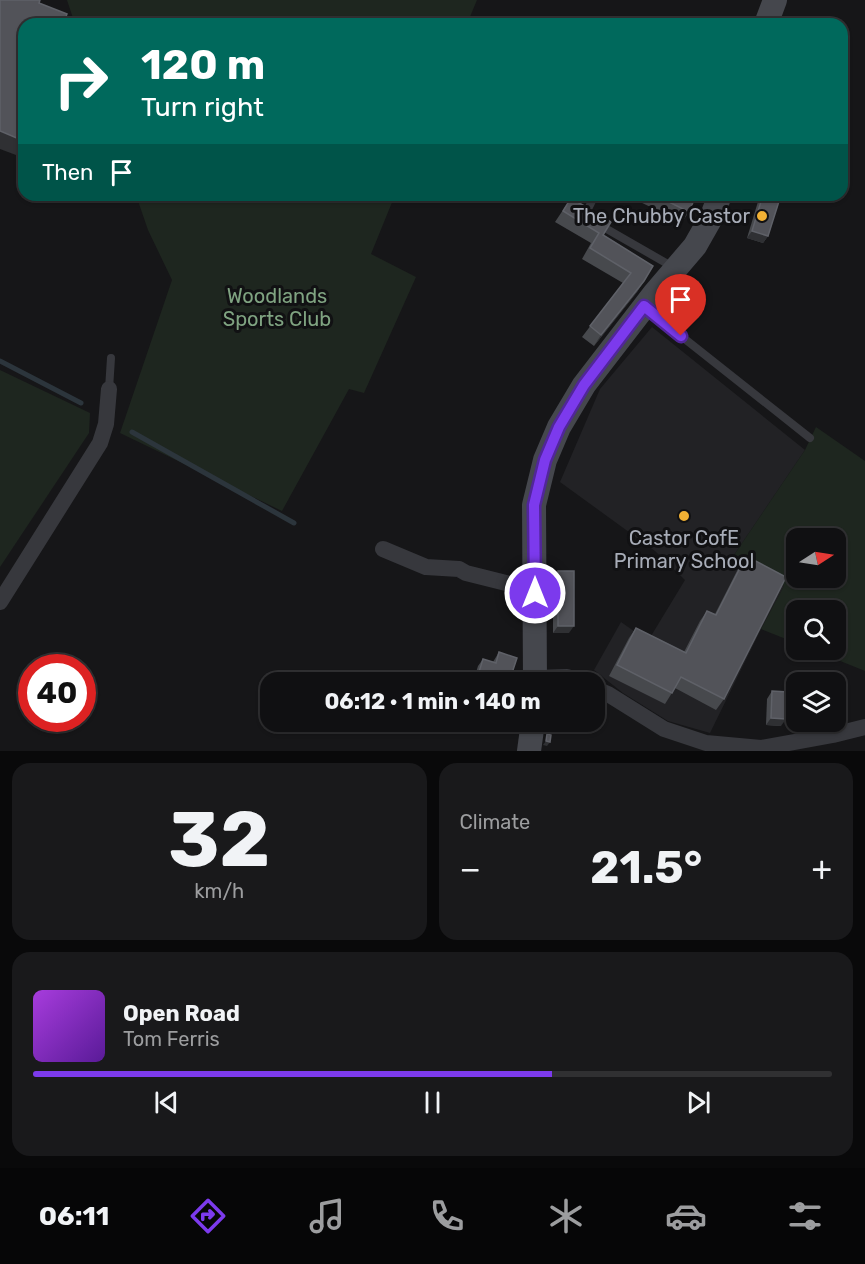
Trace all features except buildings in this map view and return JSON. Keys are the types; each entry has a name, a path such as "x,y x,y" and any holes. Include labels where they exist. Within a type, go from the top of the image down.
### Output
{"street":[{"path":"768,18 775,0"},
{"path":"535,672 534,505 545,460 559,427 584,385 644,306 695,246 718,201"},
{"path":"0,602 100,442 106,424 109,389"},
{"path":"383,549 426,567 459,569 465,573 510,584 535,596"},
{"path":"605,693 664,729 706,743 761,748 865,727"},
{"path":"529,751 532,732"}],"lane":[{"path":"592,201 584,216 676,269"},
{"path":"644,306 810,438"},
{"path":"109,389 111,358"}],"shaded area":[{"name":"Castor CofE Primary School","path":"652,327 805,450 732,558 784,586 710,733 668,721 623,693 605,679 605,672 594,670 621,622 648,641 685,580 655,551 560,482 600,389"}],"green space":[{"path":"67,0 477,0 470,18 73,18"},
{"name":"Woodlands Sports Club","path":"138,201 393,201 371,254 416,277 364,393 349,389 282,511 120,433 172,280 148,230"},
{"path":"0,370 90,413 89,433 0,567"},
{"path":"816,427 865,461 865,671 838,660 846,660 846,600 786,600 786,639 761,629 784,586 732,558 805,450"}],"waterway":[{"path":"0,361 81,403"},
{"path":"132,432 294,523"}],"place":[{"name":"The Chubby Castor","path":"762,216"},
{"name":"Castor CofE Primary School","path":"684,516"}],"route":[{"path":"535,593 534,505 545,460 559,427 584,385 644,306 681,336"}]}
